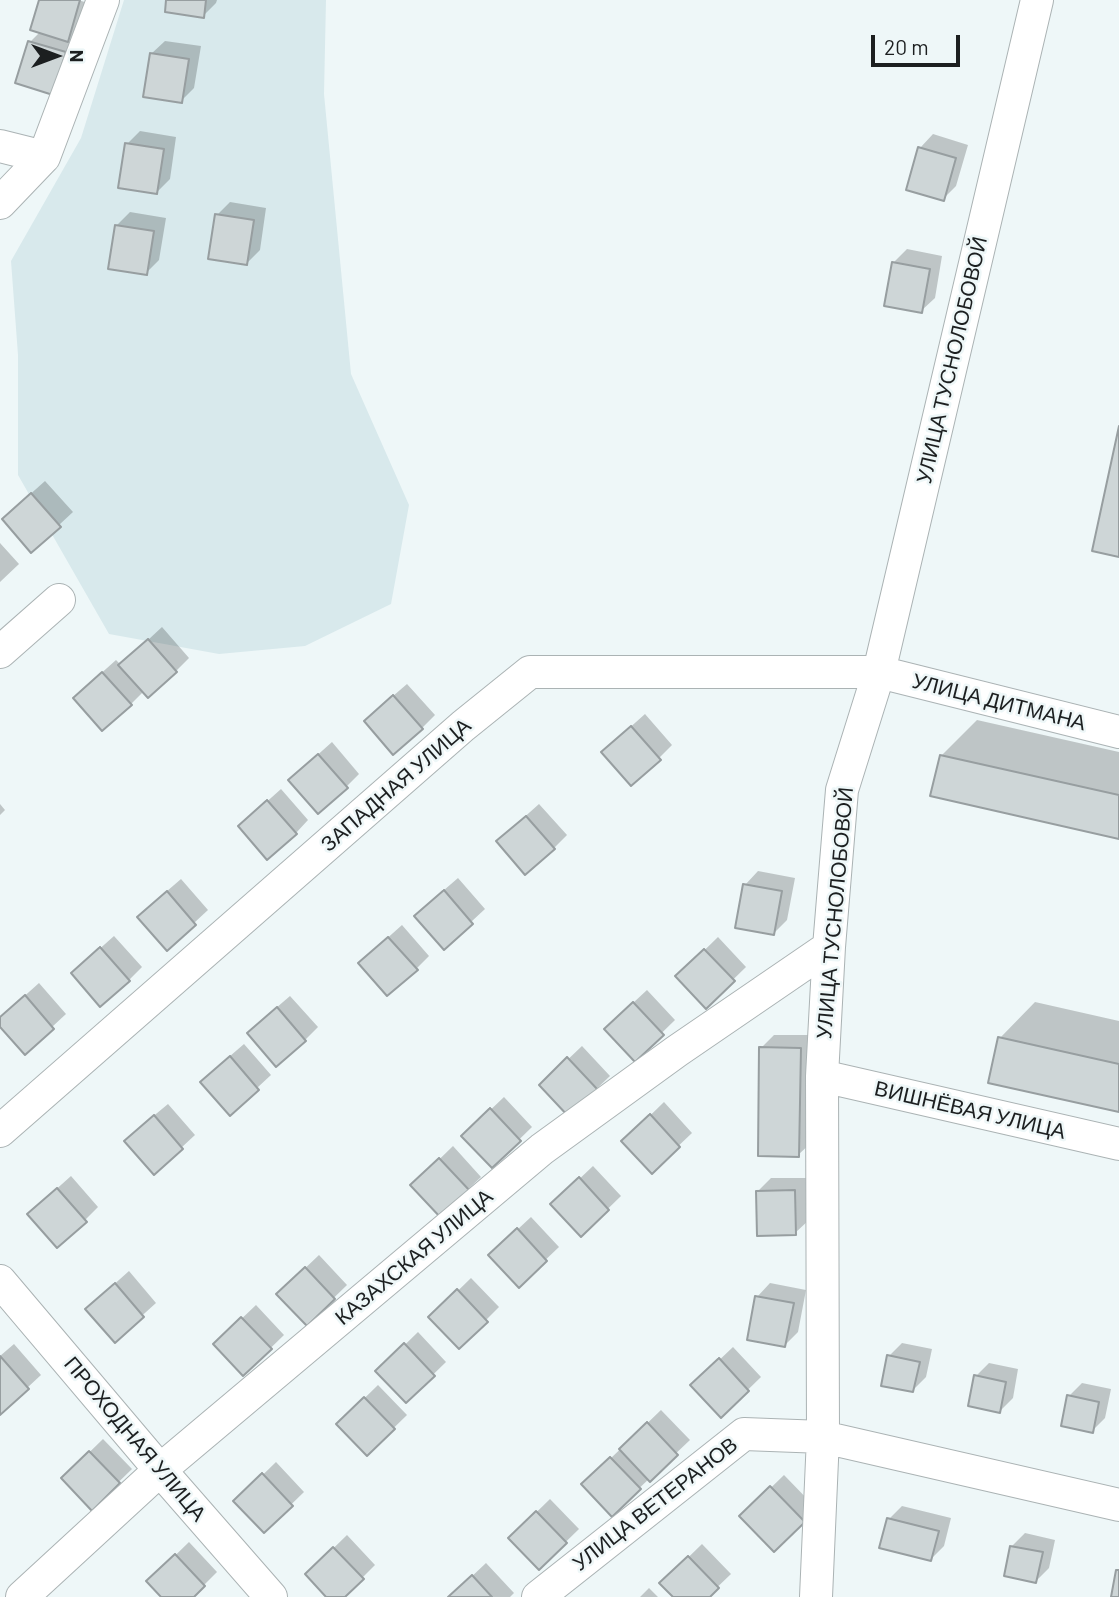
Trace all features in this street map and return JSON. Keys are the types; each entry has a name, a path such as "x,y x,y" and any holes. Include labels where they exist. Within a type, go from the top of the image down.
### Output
{"street":[{"path":"0,203 44,157 103,0"},
{"name":"УЛИЦА ТУСНОЛОБОВОЙ","path":"816,1597 823,1437 822,1076 842,790 879,672 1037,0"},
{"path":"0,146 44,157"},
{"path":"0,652 59,600"},
{"name":"ЗАПАДНАЯ УЛИЦА","path":"0,1131 453,735 530,671 879,672"},
{"name":"УЛИЦА ДИТМАНА","path":"879,672 1119,732"},
{"name":"КАЗАХСКАЯ УЛИЦА","path":"22,1597 160,1470 542,1149 677,1051 829,947"},
{"name":"ВИШНЁВАЯ УЛИЦА","path":"822,1076 1119,1144"},
{"name":"ПРОХОДНАЯ УЛИЦА","path":"0,1281 271,1597"},
{"name":"УЛИЦА ВЕТЕРАНОВ","path":"538,1597 744,1434 823,1437 1119,1505"}],"shaded area":[{"path":"124,0 326,0 324,94 351,374 409,505 391,604 305,646 219,654 109,634 18,475 18,355 11,261 81,138"}],"building":[{"path":"39,0 80,0 68,42 30,30"},
{"path":"166,0 206,0 204,18 165,12"},
{"path":"28,41 66,52 53,95 15,83"},
{"path":"150,53 189,59 182,103 143,97"},
{"path":"125,143 164,149 157,194 118,188"},
{"path":"918,147 956,158 944,201 906,190"},
{"path":"215,214 254,220 247,265 208,259"},
{"path":"115,225 154,231 147,275 108,269"},
{"path":"892,262 930,269 922,313 884,306"},
{"path":"1119,426 1119,557 1092,551"},
{"path":"31,493 61,527 31,553 2,519"},
{"path":"148,639 177,672 148,698 118,665"},
{"path":"102,672 132,705 102,731 73,698"},
{"path":"393,695 423,729 393,755 364,721"},
{"path":"631,726 661,760 631,786 601,752"},
{"path":"318,754 348,788 318,814 288,780"},
{"path":"940,755 1119,795 1119,839 930,796"},
{"path":"267,800 297,834 267,860 238,826"},
{"path":"526,816 555,849 525,875 496,841"},
{"path":"743,884 782,891 774,935 735,928"},
{"path":"444,890 473,924 444,950 414,916"},
{"path":"167,891 196,925 167,951 137,917"},
{"path":"388,937 418,970 387,996 358,963"},
{"path":"100,947 130,981 100,1007 71,973"},
{"path":"704,949 735,981 706,1009 675,976"},
{"path":"25,995 54,1029 25,1055 0,1027 0,1017"},
{"path":"633,1002 664,1035 635,1062 604,1029"},
{"path":"277,1007 306,1041 276,1067 247,1033"},
{"path":"998,1037 1119,1064 1119,1112 988,1083"},
{"path":"759,1047 801,1048 799,1157 758,1156"},
{"path":"230,1056 259,1090 230,1116 200,1082"},
{"path":"567,1057 598,1090 569,1117 539,1085"},
{"path":"490,1108 521,1141 492,1168 461,1136"},
{"path":"650,1114 680,1147 652,1174 621,1141"},
{"path":"154,1115 183,1149 154,1175 124,1141"},
{"path":"439,1158 470,1191 441,1218 410,1185"},
{"path":"579,1177 609,1210 581,1237 550,1204"},
{"path":"57,1188 87,1222 57,1248 27,1214"},
{"path":"795,1190 796,1235 757,1236 756,1191"},
{"path":"517,1228 547,1261 519,1288 488,1255"},
{"path":"305,1267 335,1299 307,1326 276,1294"},
{"path":"115,1283 144,1317 115,1343 85,1309"},
{"path":"457,1289 488,1322 459,1349 428,1317"},
{"path":"755,1296 794,1303 785,1347 747,1340"},
{"path":"241,1317 272,1349 243,1376 213,1344"},
{"path":"404,1343 435,1376 406,1403 375,1371"},
{"path":"887,1355 920,1362 913,1392 881,1386"},
{"path":"0,1356 29,1389 0,1415"},
{"path":"719,1358 749,1391 721,1418 690,1385"},
{"path":"974,1375 1006,1382 1000,1413 968,1406"},
{"path":"1067,1395 1099,1402 1093,1433 1061,1426"},
{"path":"364,1397 395,1429 367,1456 336,1424"},
{"path":"647,1422 678,1455 650,1482 619,1449"},
{"path":"89,1451 120,1483 92,1511 61,1478"},
{"path":"610,1457 641,1489 612,1517 581,1484"},
{"path":"262,1473 293,1506 264,1533 233,1501"},
{"path":"770,1486 805,1522 774,1552 739,1516"},
{"path":"536,1511 567,1543 539,1570 508,1538"},
{"path":"887,1518 939,1531 931,1561 879,1548"},
{"path":"1010,1546 1043,1552 1036,1583 1004,1576"},
{"path":"333,1547 364,1579 345,1597 326,1597 305,1574"},
{"path":"175,1554 205,1586 194,1597 161,1597 146,1581"},
{"path":"688,1556 719,1588 710,1597 673,1597 659,1583"},
{"path":"1116,1570 1119,1570 1119,1597 1111,1597"},
{"path":"472,1575 492,1597 448,1597"}]}
